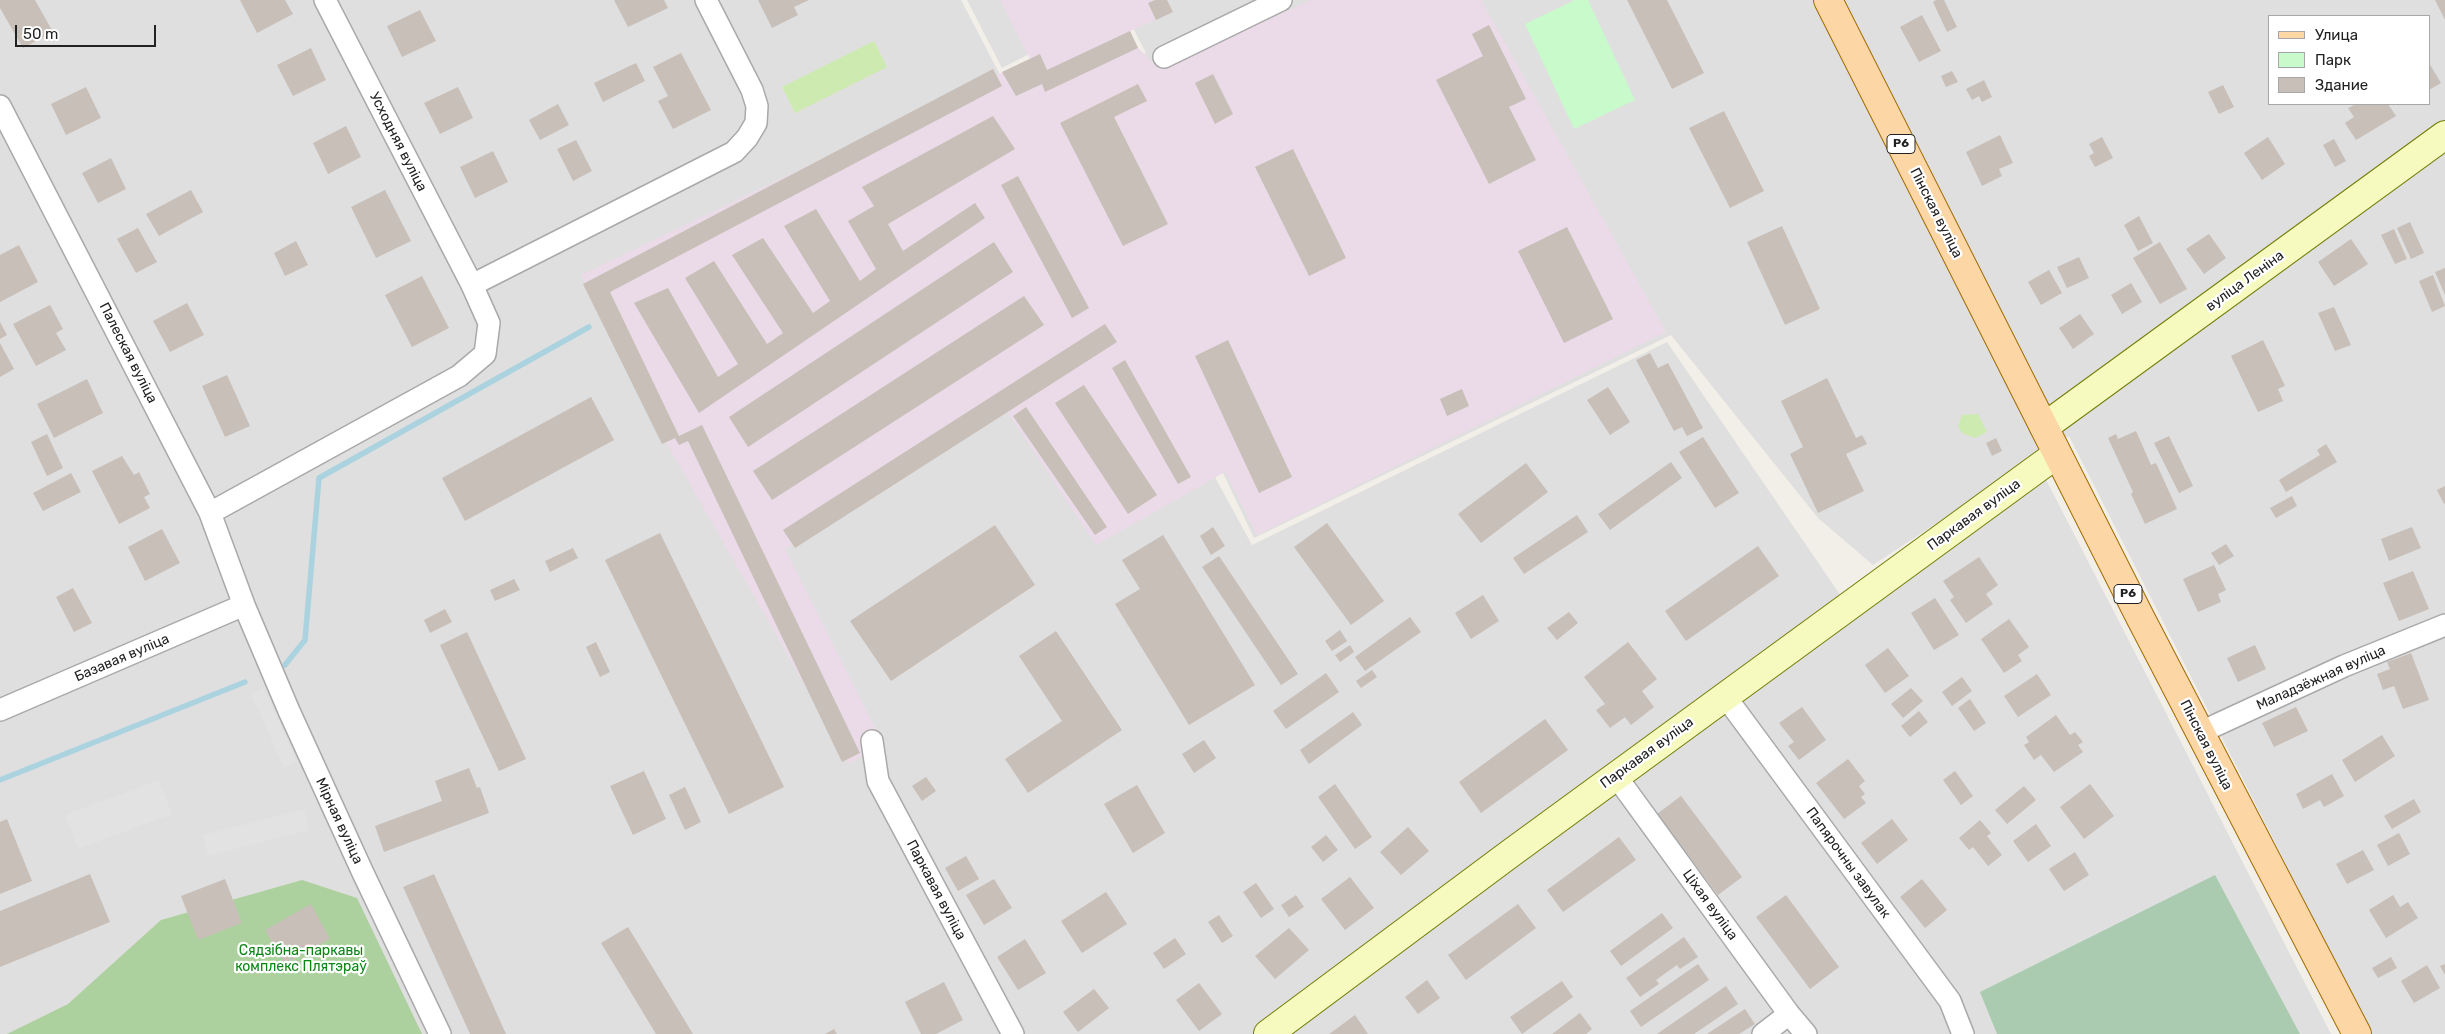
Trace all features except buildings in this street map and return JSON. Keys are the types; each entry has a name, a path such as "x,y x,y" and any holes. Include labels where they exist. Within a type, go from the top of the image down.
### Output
{"main road":[{"name":"Пінская вуліца","path":"1828,0 2044,427"},
{"name":"Р6","path":"2044,427 2057,454"},
{"name":"Пінская вуліца","path":"2057,454 2199,733 2357,1034"}],"street":[{"name":"Усходняя вуліца","path":"210,512 459,376 485,354 489,323 472,285 324,0"},
{"path":"472,285 734,152 747,138 756,123 757,106 752,90 706,0"},
{"path":"1164,57 1280,0"},
{"name":"Палеская вуліца","path":"0,106 210,512 244,606"},
{"name":"вуліца Леніна","path":"2044,427 2445,135"},
{"name":"Паркавая вуліца","path":"1268,1034 1616,776 2057,454"},
{"name":"Базавая вуліца","path":"0,710 244,606"},
{"name":"Мірная вуліца","path":"244,606 330,801 440,1034"},
{"name":"Маладзёжная вуліца","path":"2199,733 2344,666 2445,625"},
{"name":"Папярочны завулак","path":"1725,696 1950,1000 1964,1034"},
{"name":"Паркавая вуліца","path":"872,742 878,781 1013,1034"},
{"name":"Ціхая вуліца","path":"1616,776 1789,1014 1806,1034"},
{"path":"1762,1034 1789,1014"}],"shaded area":[{"path":"0,0 961,0 1104,274 1252,545 1667,342 1841,596 2037,462 2331,1034 0,1034"},
{"path":"967,0 2445,0 2445,1034 2372,1034 2069,436 1873,565 1818,518 1671,335 1254,538 1122,261 1043,104 1146,53 1133,28 1041,48 1002,68"},
{"path":"1000,0 1167,0 1173,12 1130,31 1138,48 1160,69 1311,0 1481,0 1666,332 1257,535 1225,472 1096,545 1006,410 785,549 882,742 850,764 667,444 581,275 1030,59"},
{"path":"264,688 297,762 284,768 251,694"},
{"path":"159,780 172,814 78,849 65,815"},
{"path":"304,809 309,830 208,856 203,835"}],"green space":[{"path":"1575,0 1588,0 1635,100 1574,129 1525,24"},
{"path":"874,41 887,67 795,113 782,87"},
{"path":"1978,414 1987,432 1975,438 1962,433 1958,426 1962,415"},
{"path":"2215,875 2300,1034 1997,1034 1980,992"},
{"name":"Сядзібна-паркавы комплекс Плятэраў","path":"302,880 357,898 422,1034 7,1034 68,1004 161,920"}],"waterway":[{"path":"285,665 305,640 319,478 589,327"},
{"path":"0,780 245,682"}]}
